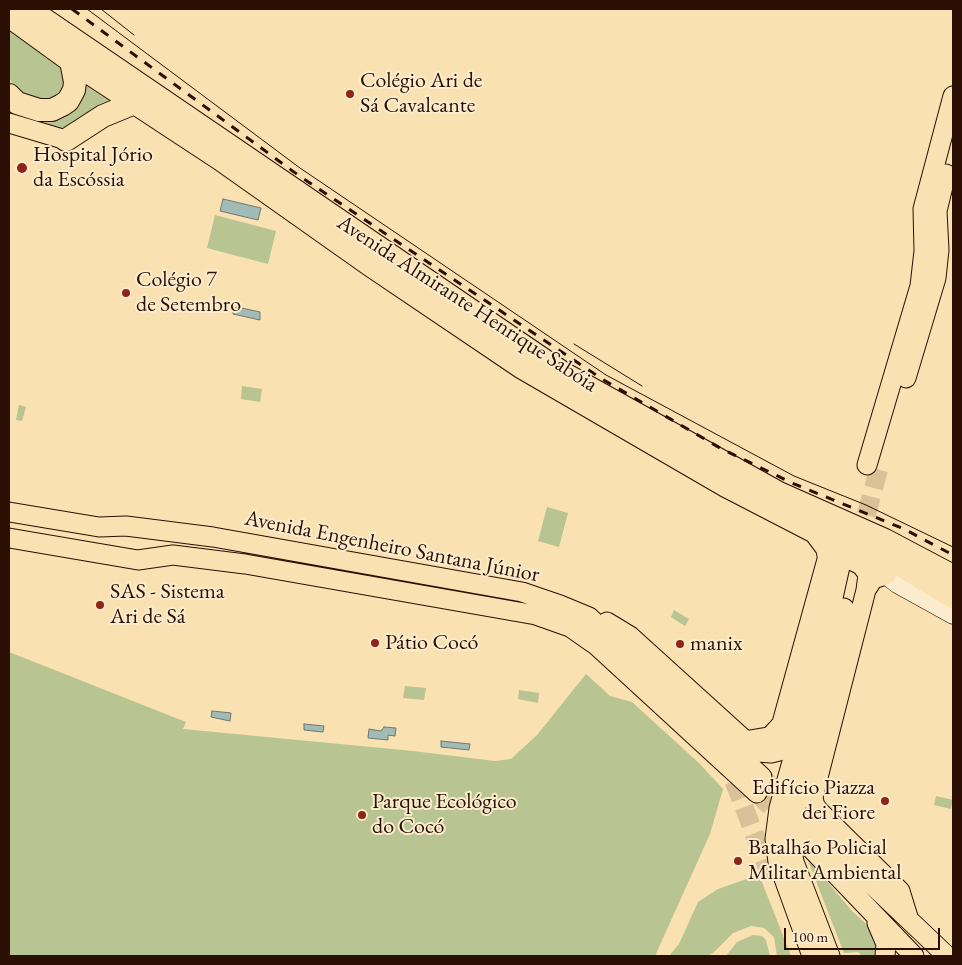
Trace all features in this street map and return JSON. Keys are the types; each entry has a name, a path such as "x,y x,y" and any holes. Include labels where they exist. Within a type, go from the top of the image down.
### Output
{"highway":[{"name":"Avenida Almirante Henrique Sabóia","path":"29,9 63,48"},
{"path":"48,9 125,65 143,96 103,116 66,140"},
{"name":"Avenida Almirante Henrique Sabóia","path":"9,16 143,96 563,373 779,494 885,540 953,576"},
{"path":"9,95 17,102 39,110 52,110 68,101 76,82 63,48"},
{"name":"Avenida Almirante Henrique Sabóia","path":"143,96 370,265 521,367 726,486 815,532 900,565 953,598"},
{"path":"746,742 771,738 783,725 840,566 829,558 827,548 815,532"}],"main road":[{"path":"953,96 923,209 924,251 920,286 873,466 936,278 939,250 937,211 953,146"},
{"path":"9,123 66,140"},
{"path":"9,502 101,516 126,526"},
{"name":"Avenida Engenheiro Santana Júnior","path":"9,512 99,528 126,526 213,537 522,592 589,617 760,785 724,764 601,649 570,627 536,615 244,564 173,555 138,560 9,538"},
{"path":"9,526 173,555"},
{"path":"869,552 886,576 953,616"},
{"path":"813,797 866,590 868,574 861,565 840,556 836,557 840,566 828,684 789,832 790,848 794,862 830,956"},
{"path":"812,956 799,925 778,862 775,839 779,808 802,726 840,566"},
{"path":"866,590 873,579 886,576"},
{"path":"589,617 608,622 630,636 746,742 762,753 779,752 789,744 802,726"},
{"path":"812,744 842,682"},
{"path":"807,763 813,797 819,811 900,891 908,917"},
{"path":"724,764 734,781"},
{"path":"885,956 886,944 882,933 860,900 803,829 908,917 946,956"},
{"path":"774,884 784,904 799,925"},
{"path":"860,900 914,956"}],"green space":[{"path":"9,29 60,65 66,84 62,92 52,99 41,101 22,93 13,85 9,77"},
{"path":"87,84 115,100 100,104 72,125 58,129 9,113 9,108 80,98"},
{"path":"215,215 276,231 268,264 207,248"},
{"path":"242,386 262,389 260,402 241,399"},
{"path":"19,405 26,407 22,421 16,420"},
{"path":"547,507 568,513 559,547 538,541"},
{"path":"674,610 689,619 685,626 671,617"},
{"name":"Parque Ecológico do Cocó","path":"9,652 186,722 183,729 413,751 495,761 511,759 537,735 586,674 610,696 632,702 700,764 723,789 710,834 655,956 9,956"},
{"path":"405,686 426,688 424,700 403,698"},
{"path":"519,690 539,693 538,703 518,699"},
{"path":"936,796 953,800 951,809 934,805"},
{"path":"807,858 852,911 873,930 880,956 862,956 858,952 844,953"},
{"path":"755,876 760,877 791,956 777,956 774,937 764,928 751,926 733,933 713,953 707,956 669,956 679,944 698,902 718,889"},
{"path":"753,935 762,936 766,940 770,956 726,956 737,942"}],"water":[{"path":"223,199 261,208 258,220 220,211"},
{"path":"237,307 260,312 260,320 233,314 233,309"},
{"path":"212,711 231,713 230,721 211,717"},
{"path":"304,724 324,726 323,732 304,730"},
{"path":"384,727 396,728 395,736 388,735 388,740 368,738 369,729 381,731"},
{"path":"441,741 470,744 469,750 441,747"}],"tunnel":[{"path":"859,542 879,468"},
{"path":"762,777 792,808"},
{"path":"734,781 774,885"},
{"path":"757,793 788,824"}],"tram line":[{"path":"87,9 300,168 606,375 794,476 866,505 953,547"},
{"path":"101,9 134,35"},
{"path":"574,344 642,386"}],"railway":[{"path":"72,9 298,175 602,379 720,448 792,483 904,529 953,555"}],"place":[{"name":"Colégio Ari de Sá Cavalcante","path":"350,94"},
{"name":"Hospital Jório da Escóssia","path":"22,168"},
{"name":"Colégio 7 de Setembro","path":"126,293"},
{"name":"SAS - Sistema Ari de Sá","path":"100,605"},
{"name":"Pátio Cocó","path":"375,643"},
{"name":"manix","path":"680,644"},
{"name":"Edifício Piazza dei Fiore","path":"885,801"},
{"name":"Parque Ecológico do Cocó","path":"362,815"},
{"name":"Batalhão Policial Militar Ambiental","path":"738,861"}]}
